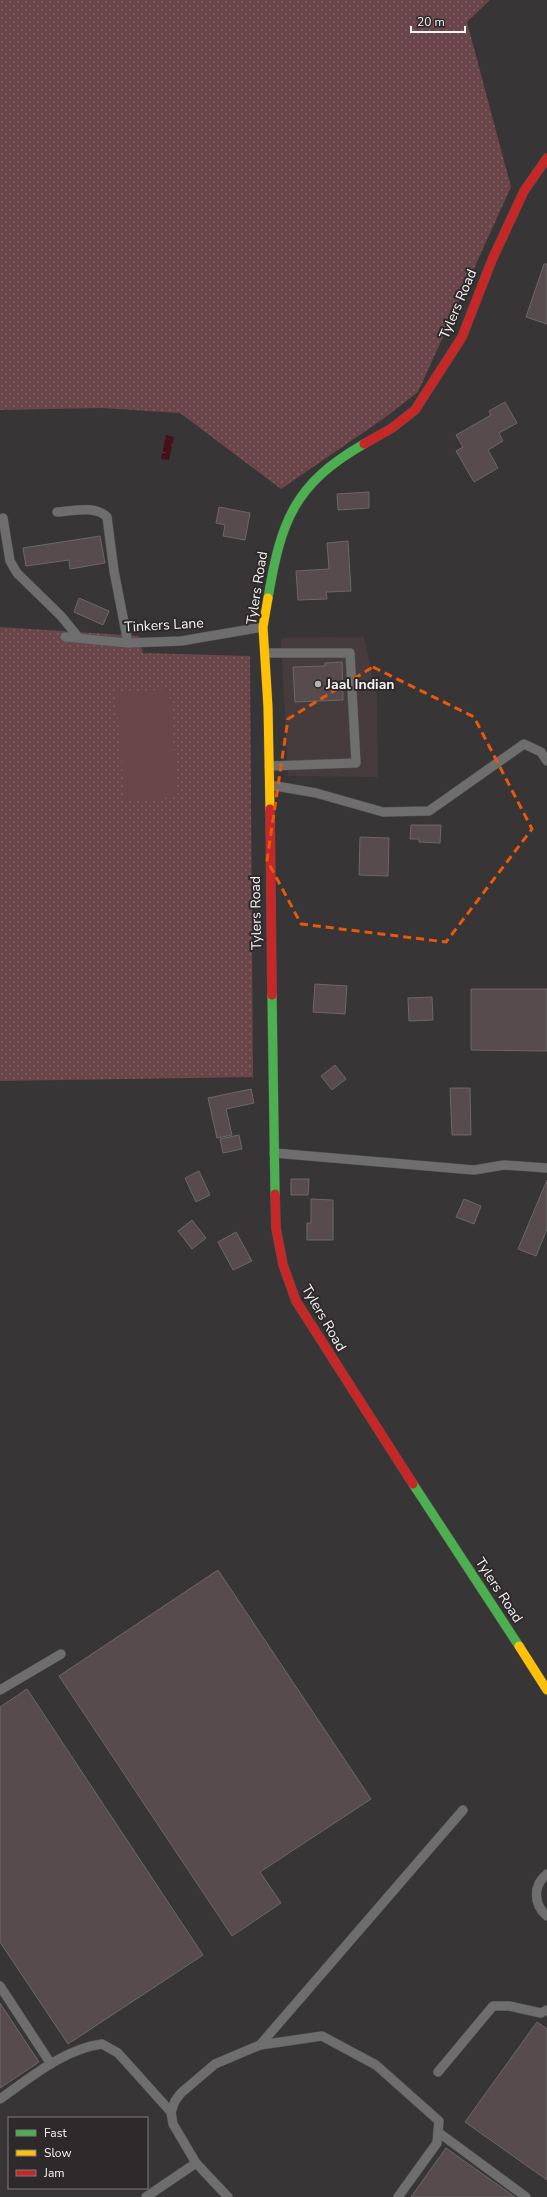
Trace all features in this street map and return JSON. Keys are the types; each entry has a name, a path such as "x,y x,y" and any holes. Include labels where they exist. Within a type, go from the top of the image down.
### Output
{"street":[{"name":"Tylers Road","path":"547,158 524,191 492,260 462,337 414,410 392,428 354,449 329,466 302,493 288,517 274,561 263,627 268,766 276,1228 283,1265 296,1301 318,1338 547,1690"}],"lane":[{"path":"57,512 93,510 102,512 107,517 115,578 128,643"},
{"path":"3,518 10,561 18,573 61,616 79,638"},
{"name":"Tinkers Lane","path":"66,637 128,643 181,641 263,627"},
{"path":"265,652 350,653 356,763 268,766"},
{"path":"268,785 316,793 383,812 429,811 524,744 541,752 547,761"},
{"path":"274,1153 474,1170 504,1165 547,1168"},
{"path":"0,1690 61,1654"},
{"path":"260,2045 463,1810"},
{"path":"547,1874 540,1880 536,1890 538,1903 547,1916"},
{"path":"0,1986 51,2064"},
{"path":"438,2072 493,2006 509,2006 541,2013 547,2010"},
{"path":"228,2197 196,2163 173,2124 171,2112 175,2101 181,2093 215,2064 260,2045 322,2036 376,2065 439,2121 437,2143 398,2197"},
{"path":"0,2099 51,2064 83,2049 102,2044 118,2054 171,2112"},
{"path":"438,2132 526,2197"},
{"path":"146,2197 196,2163"}],"highlighted area":[{"path":"373,667 474,717 532,829 446,942 301,924 267,860 288,719"}],"shaded area":[{"path":"0,0 490,0 467,22 511,187 418,392 383,419 281,489 180,413 103,408 0,410"},
{"path":"0,627 139,636 143,653 250,656 253,1077 0,1081"},
{"path":"364,637 377,699 378,777 288,776 281,638"},
{"path":"169,689 178,797 125,801 116,693"}],"water":[{"path":"166,435 174,437 169,460 161,459"}],"building":[{"path":"544,264 547,264 547,324 526,317"},
{"path":"505,402 517,423 499,433 503,441 488,450 498,468 474,482 456,451 463,447 456,435 491,415 489,411"},
{"path":"369,492 369,508 338,510 337,494"},
{"path":"219,507 250,513 245,540 223,536 225,525 216,523"},
{"path":"100,536 105,563 70,569 69,560 26,566 23,548"},
{"path":"348,541 351,591 326,592 327,599 298,600 296,571 329,569 327,543"},
{"path":"79,598 109,611 103,625 74,612"},
{"name":"Jaal Indian","path":"342,662 343,700 295,702 293,667 325,666 325,663"},
{"path":"411,825 441,825 440,843 419,842 419,839 410,839"},
{"path":"360,837 389,838 388,876 359,875"},
{"path":"315,984 347,986 345,1014 313,1012"},
{"path":"471,989 547,989 547,1051 471,1050"},
{"path":"432,997 433,1020 409,1021 408,998"},
{"path":"335,1065 346,1079 332,1090 321,1076"},
{"path":"450,1088 470,1088 471,1135 452,1135"},
{"path":"251,1089 254,1103 226,1109 232,1135 217,1138 208,1098"},
{"path":"239,1135 242,1149 223,1153 220,1139"},
{"path":"199,1171 210,1195 196,1202 185,1178"},
{"path":"291,1179 309,1179 308,1195 291,1195"},
{"path":"547,1180 547,1229 536,1256 518,1249"},
{"path":"311,1199 333,1200 333,1240 307,1240 307,1223 311,1223"},
{"path":"464,1199 481,1206 474,1224 456,1217"},
{"path":"192,1220 206,1238 192,1249 178,1231"},
{"path":"236,1232 252,1261 233,1270 218,1242"},
{"path":"218,1570 371,1799 260,1872 281,1903 232,1936 59,1676"},
{"path":"27,1689 203,1955 68,2044 0,1942 0,1707"},
{"path":"0,2003 39,2062 0,2088"},
{"path":"537,2022 547,2029 547,2180 465,2122"},
{"path":"446,2148 515,2197 411,2197"}],"traffic: fast":[{"path":"268,598 279,547 286,526 295,507 306,490 321,474 340,459 364,444"},
{"path":"272,995 275,1194"},
{"path":"413,1484 519,1646"}],"traffic: slow":[{"path":"268,598 263,627 268,707 270,809"},
{"path":"519,1646 547,1690"}],"traffic: jam":[{"path":"364,444 392,428 415,410 462,337 492,260 524,191 547,158"},
{"path":"270,809 272,995"},
{"path":"275,1194 276,1228 283,1265 296,1301 413,1484"}],"place":[{"name":"Jaal Indian","path":"318,684"}]}
